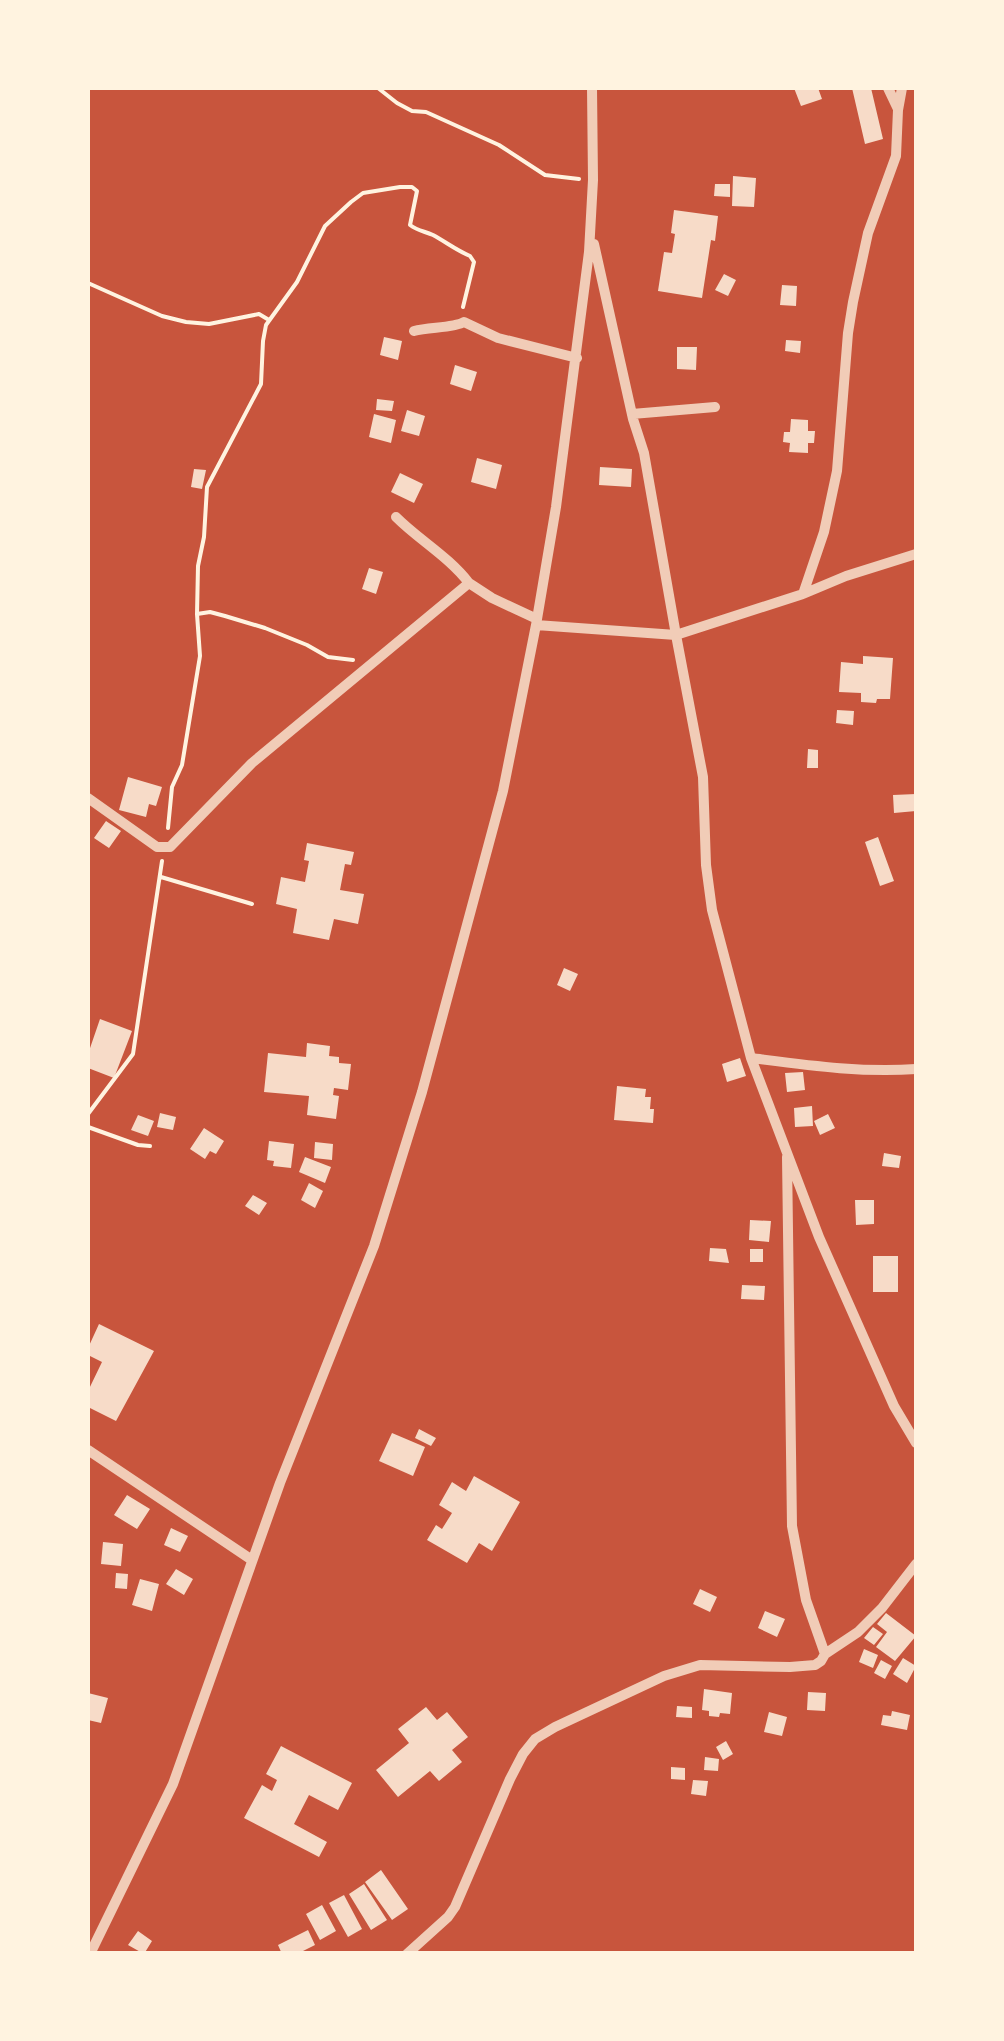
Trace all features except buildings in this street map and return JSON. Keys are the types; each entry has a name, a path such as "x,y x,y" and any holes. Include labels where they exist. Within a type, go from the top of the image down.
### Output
{"street":[{"path":"90,1954 174,1784 252,1560 374,1246 422,1092 502,792 556,507 590,228 592,88"},
{"path":"888,88 898,110"},
{"path":"803,594 824,532 837,471 860,262 896,156 902,88"},
{"path":"590,228 644,454 703,776 712,910 751,1058 819,1237 894,1406 916,1442"},
{"path":"414,331 464,322 498,338 576,358"},
{"path":"632,414 715,407"},
{"path":"396,517 456,567 468,583 536,622 676,635 916,554"},
{"path":"88,798 158,847 170,847 252,763 468,583"},
{"path":"751,1058 859,1070 916,1069"},
{"path":"407,1954 455,1907 510,1780 535,1739 554,1726 664,1676 700,1665 802,1666 822,1661 824,1654 806,1600 792,1526 787,1157"},
{"path":"88,1450 252,1560"},
{"path":"824,1654 858,1632 916,1564"}],"path":[{"path":"378,88 412,111 426,112 500,146 545,175 593,180"},
{"path":"88,1114 133,1054 172,787 182,764 200,656 198,566 207,487 262,384 266,325 297,282 324,226 363,192 400,187 417,191 410,225 470,256 474,262 465,293 464,322"},
{"path":"88,283 162,316 186,322 209,324 259,314 269,320"},
{"path":"197,614 225,616 307,645 328,657 372,664"},
{"path":"161,877 252,904"},
{"path":"88,1127 150,1146"}]}
